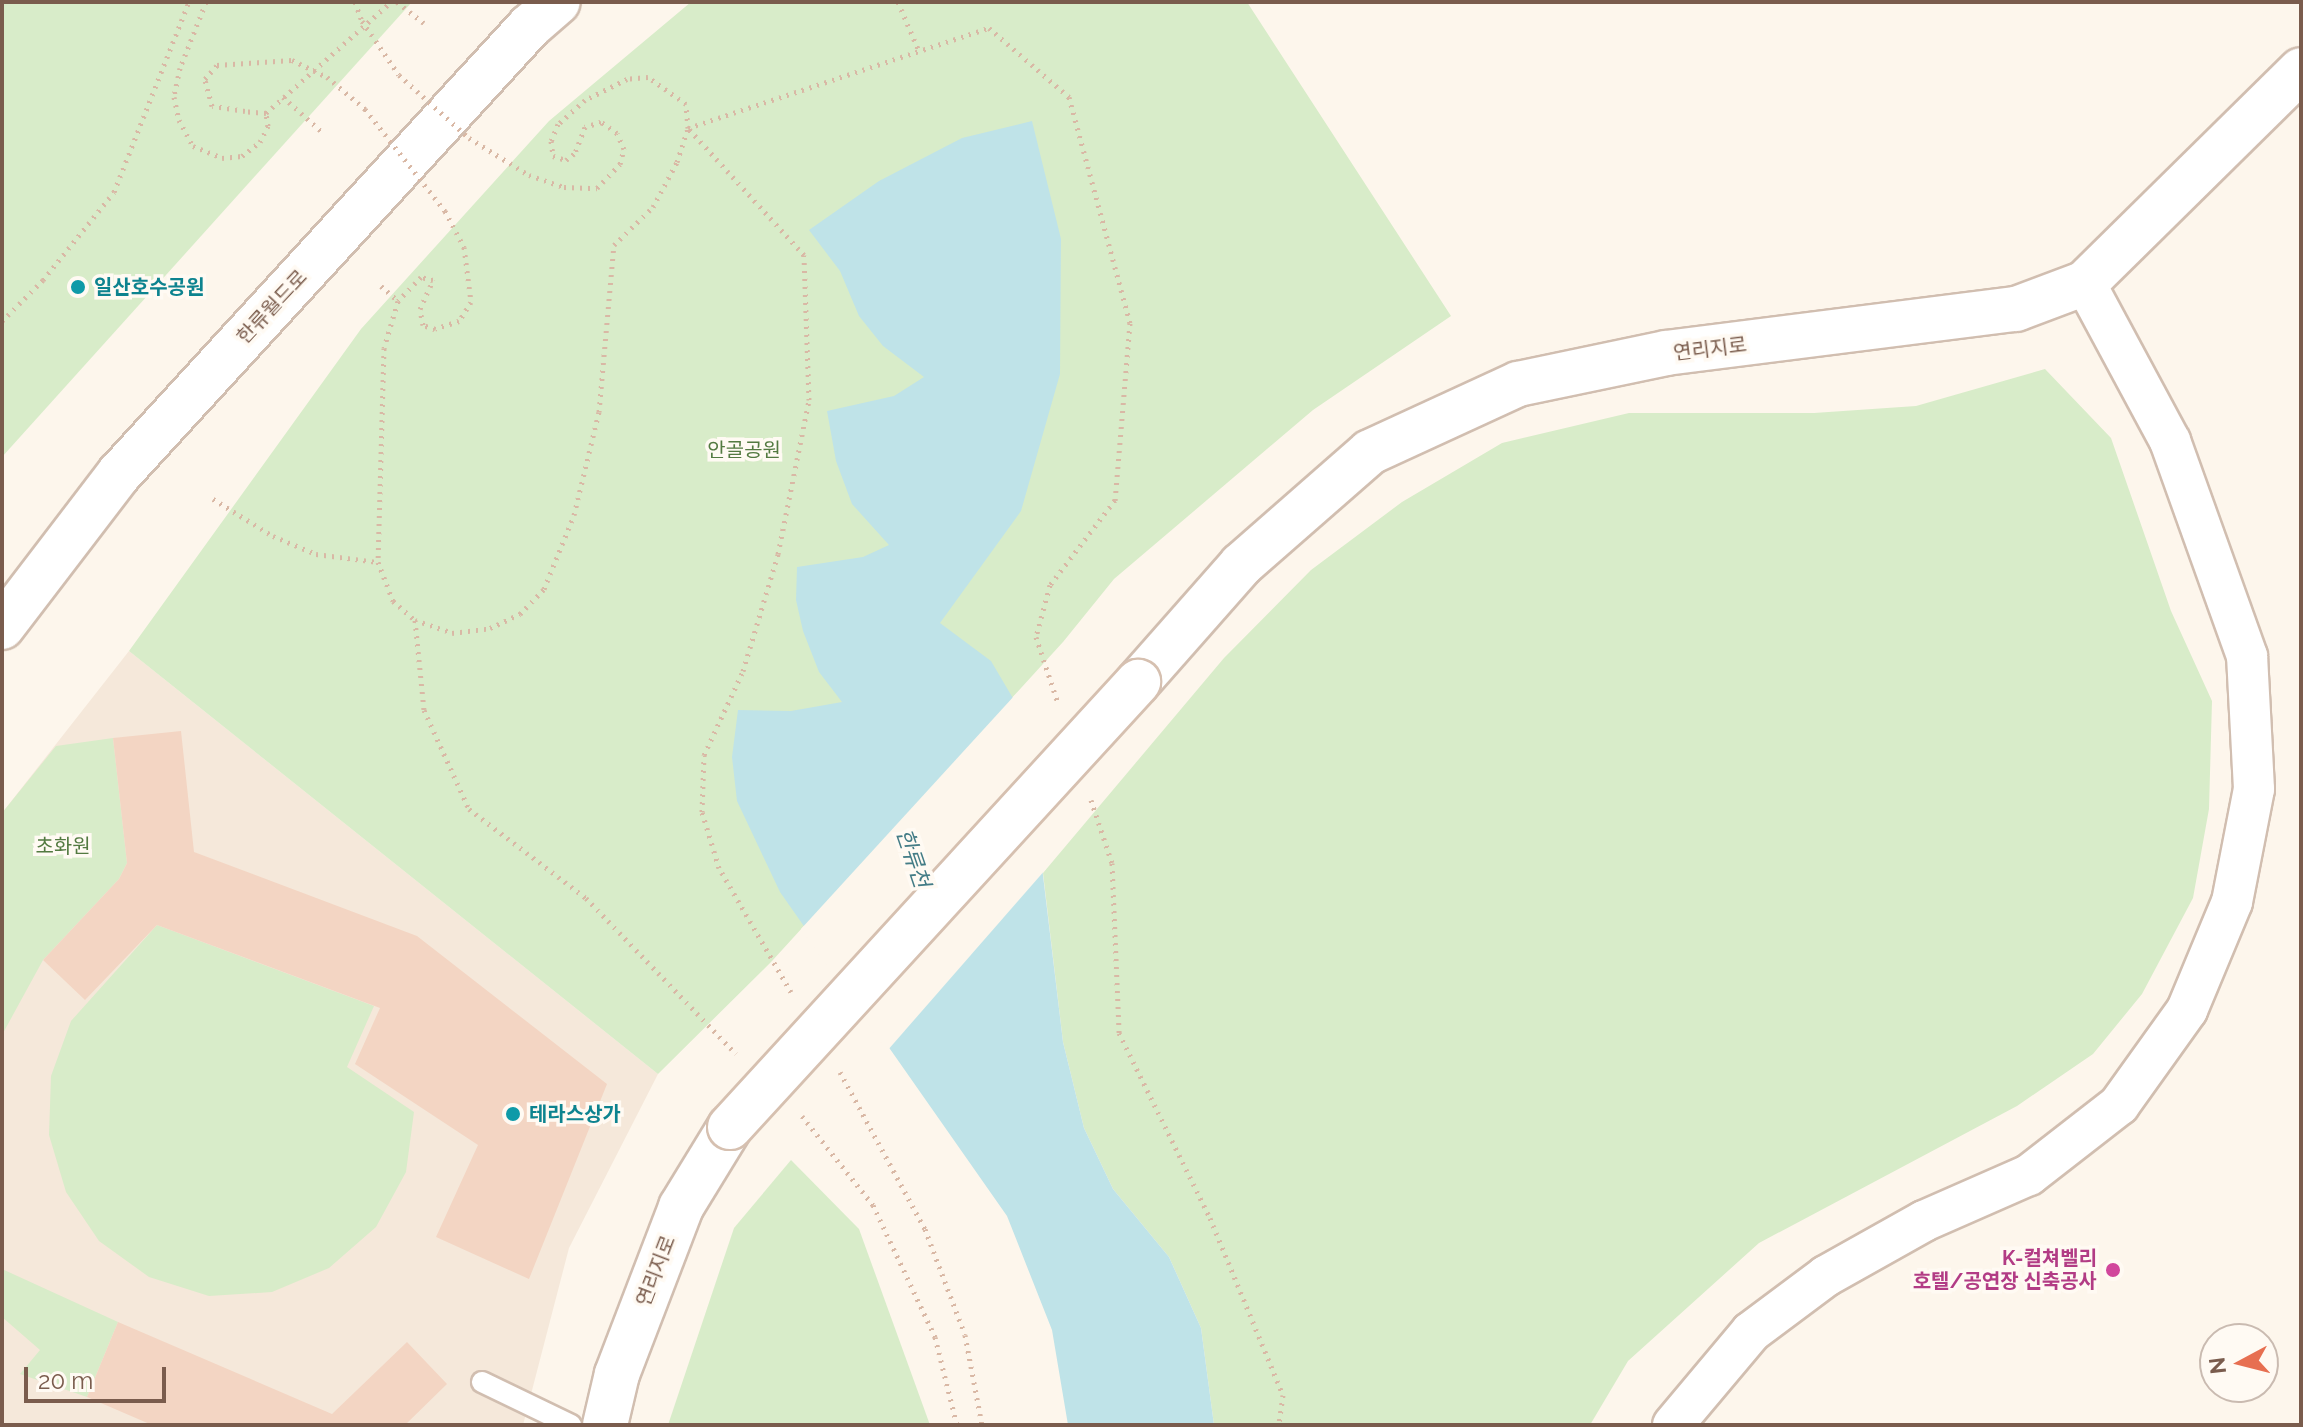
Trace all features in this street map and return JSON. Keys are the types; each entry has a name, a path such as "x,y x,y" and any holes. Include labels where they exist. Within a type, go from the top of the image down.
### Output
{"street":[{"name":"한류월드로","path":"2,627 119,474 529,27 558,2"},
{"name":"연리지로","path":"605,1425 617,1374 681,1207 730,1127 1138,682 1241,565 1370,452 1518,384 1666,353 2016,309 2085,283 2301,70"},
{"path":"1673,1425 1751,1332 1826,1276 1924,1221 2029,1175 2119,1105 2187,1010 2232,902 2254,789 2247,656 2170,441 2085,283"}],"lane":[{"path":"482,1382 571,1425"}],"path":[{"path":"2,321 43,280 114,192 189,2"},
{"path":"206,2 180,68 174,97 179,120 193,146 222,158 242,156 260,142 268,126 266,113"},
{"path":"355,2 365,25 399,75 469,138 529,175 564,187 597,188 620,164 624,149 617,133 601,122 585,127 575,153 566,160 553,156 551,141 558,124 585,100 627,79 648,77 686,104 688,128 653,207 614,245 599,412 574,515 544,589 520,614 490,628 452,633 415,620 393,601 378,562 384,348 398,301 421,277 433,280 420,309 423,325 435,329 459,321 471,302 464,247 445,211 365,109 314,70 292,60 217,65 205,79 212,106 266,113 283,97 314,70 365,25 391,2"},
{"path":"397,2 424,23"},
{"path":"898,2 919,51"},
{"path":"688,128 989,28 1069,97 1130,323 1115,500 1050,585 1036,637 1061,713"},
{"path":"283,97 321,131"},
{"path":"688,128 804,255 809,400 778,554 743,671 704,755 702,812 719,868 796,1000"},
{"path":"381,286 398,301"},
{"path":"213,499 273,536 316,554 378,562"},
{"path":"415,620 424,710 469,809 586,898 740,1058"},
{"path":"1086,788 1112,863 1119,1033 1210,1218 1283,1395 1279,1425"},
{"path":"836,1065 925,1229 965,1335 982,1425"},
{"path":"796,1109 818,1130 873,1205 935,1337 957,1425"}],"shaded area":[{"path":"129,651 658,1074 569,1248 523,1425 2,1425 2,813"}],"green space":[{"name":"일산호수공원","path":"2,2 412,2 2,457"},
{"name":"안골공원","path":"691,2 1247,2 1451,316 1313,410 1114,579 1063,642 772,961 658,1074 129,651 361,329 549,121"},
{"path":"2045,369 2111,438 2171,611 2212,701 2209,809 2193,898 2142,994 2093,1054 2017,1106 1759,1243 1628,1361 1590,1425 1214,1425 1201,1328 1169,1257 1113,1189 1084,1128 1063,1042 1043,873 1224,658 1311,570 1402,502 1502,443 1629,413 1814,413 1916,406"},
{"name":"초화원","path":"113,738 127,863 119,879 43,960 2,1035 2,813 56,746"},
{"path":"157,925 374,1006 347,1067 414,1112 406,1172 376,1227 329,1268 272,1292 209,1296 149,1277 99,1241 66,1192 49,1135 51,1076 71,1021"},
{"path":"791,1160 859,1229 930,1425 668,1425 734,1228"},
{"path":"2,1269 118,1322 87,1397 20,1374 40,1350 2,1317"}],"water":[{"name":"한류천","path":"1032,121 1061,239 1060,374 1021,511 940,623 991,661 1024,717 1063,1042 1084,1128 1113,1189 1169,1257 1201,1328 1214,1425 1068,1425 1052,1330 1007,1216 780,892 737,801 732,757 738,710 791,711 842,702 819,672 803,631 796,600 797,567 863,557 889,545 852,504 836,461 827,411 894,396 924,377 883,346 859,316 840,271 809,230 879,181 962,138"}],"pier":[{"path":"1015,695 1028,717 1046,869 887,1051 801,929"}],"building":[{"path":"181,731 194,852 417,936 607,1084 529,1279 436,1237 478,1145 355,1064 380,1008 157,925 85,1000 43,960 119,879 127,863 113,738"},
{"path":"118,1322 332,1414 407,1342 447,1384 405,1425 152,1425 87,1397"}],"place":[{"name":"일산호수공원","path":"78,287"},
{"name":"테라스상가","path":"513,1114"},
{"name":"K-컬쳐벨리 호텔/공연장 신축공사","path":"2113,1270"}]}
